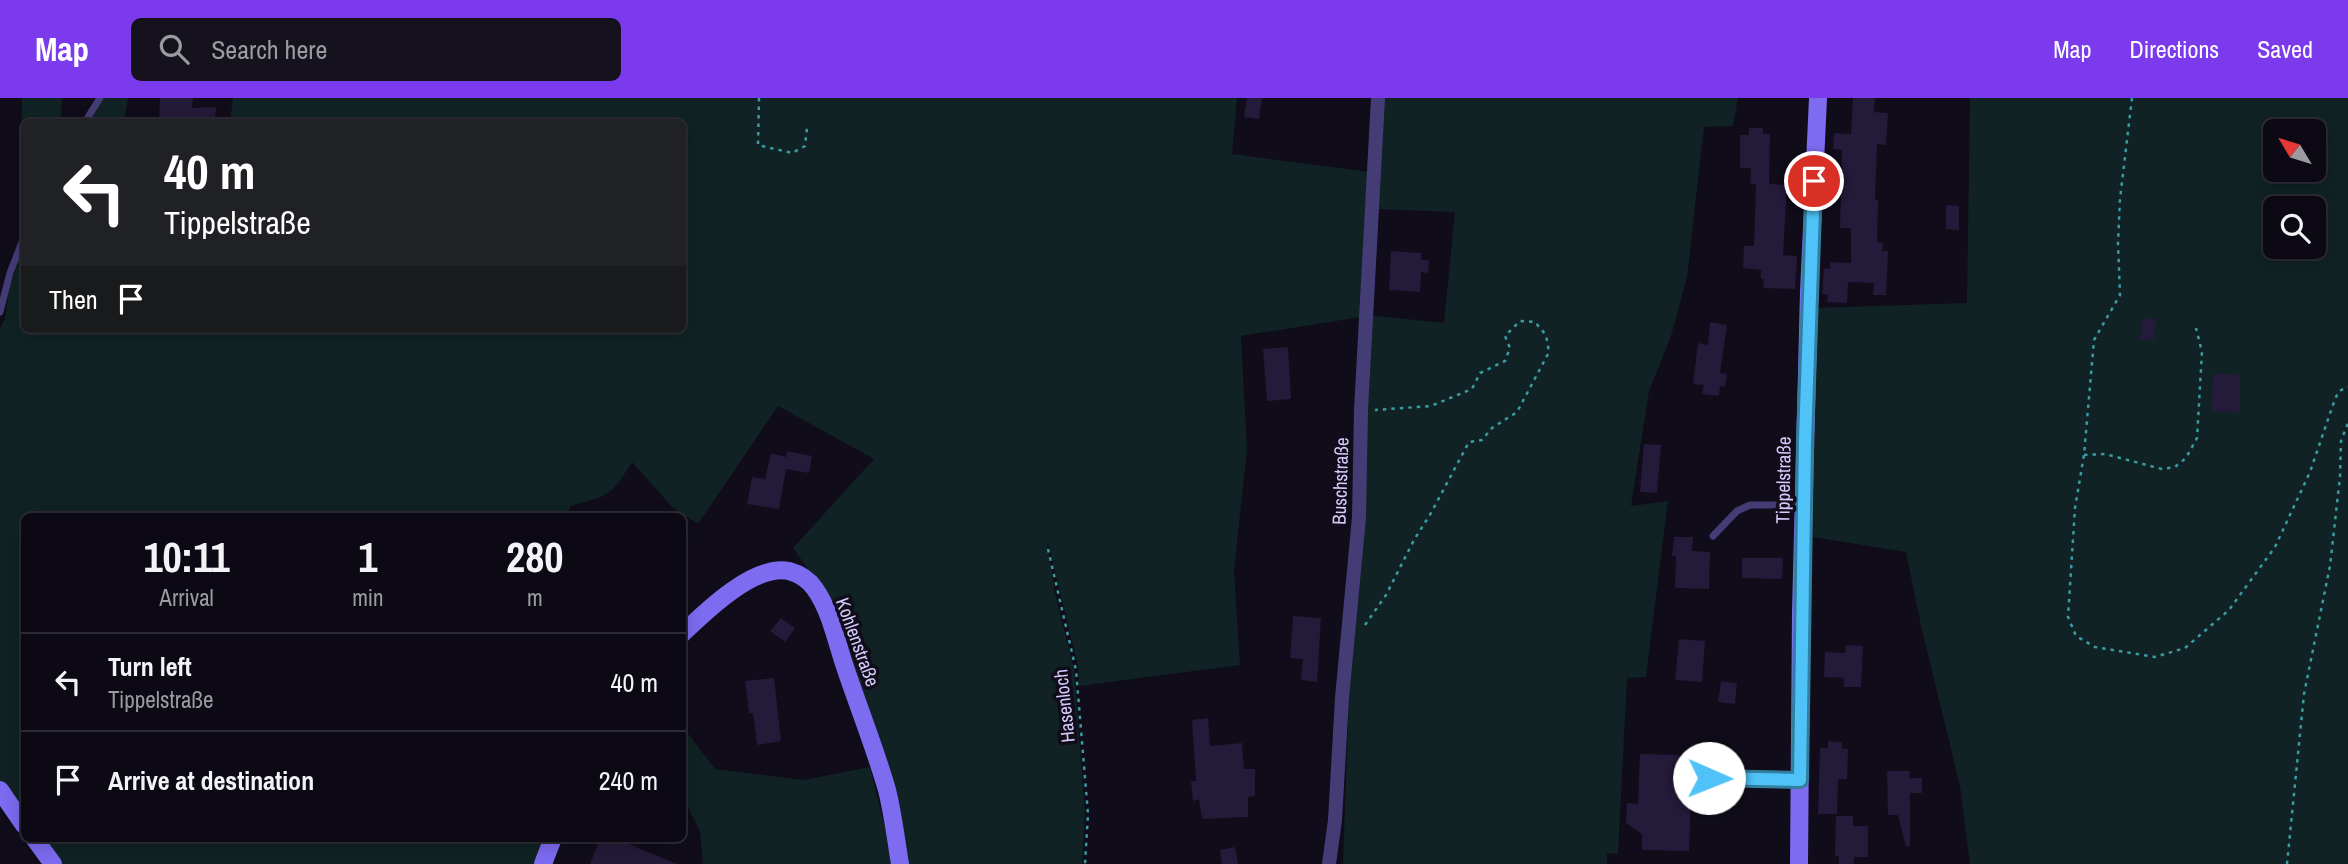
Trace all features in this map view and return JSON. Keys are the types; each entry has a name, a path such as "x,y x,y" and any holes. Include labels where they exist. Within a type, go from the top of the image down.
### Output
{"street":[{"name":"Buschstraße","path":"1329,864 1335,820 1359,517 1361,410 1378,98"},
{"name":"Tippelstraße","path":"1799,864 1809,292 1818,98"},
{"name":"Kohlenstraße","path":"686,631 758,575 771,571 786,571 800,575 811,584 828,617 876,756 887,791 900,864"},
{"path":"0,790 21,821"},
{"path":"37,842 53,864"},
{"path":"543,864 551,842"}],"lane":[{"path":"87,119 100,98"},
{"path":"0,312 21,244"},
{"path":"1713,536 1737,511 1750,505 1804,505"},
{"path":"1709,778 1800,780"}],"path":[{"path":"759,98 758,145 792,153 805,146 807,128"},
{"path":"2132,98 2120,199 2120,295 2095,340 2084,455 2075,508 2069,623 2076,636 2088,644 2155,657 2185,648 2229,610 2266,562 2310,472 2335,398 2339,391 2348,387"},
{"path":"1347,649 1386,595 1469,442 1482,440 1492,428 1517,412 1549,352 1546,335 1535,322 1520,321 1505,337 1510,348 1505,361 1480,373 1472,389 1430,406 1361,410"},
{"path":"2084,455 2105,454 2162,469 2175,467 2186,458 2197,438 2202,352 2196,328"},
{"path":"2287,864 2304,694 2330,566 2340,477 2341,441 2348,423"},
{"name":"Hasenloch","path":"1048,549 1076,670 1088,814 1086,864"}],"shaded area":[{"path":"22,98 62,98 61,119 21,119"},
{"path":"104,98 128,98 124,119 90,119"},
{"path":"233,98 1237,98 1232,154 1371,172 1361,317 1241,336 1247,450 1234,570 1240,665 1079,686 1078,666 1047,543 1055,593 1074,669 1085,813 1082,864 903,864 820,586 793,548 874,459 778,406 698,524 686,516 686,513 672,507 632,462 613,489 600,497 570,506 569,513 21,513 21,816 0,781 0,328 5,319 9,289 21,254 21,333 686,333 686,119 230,119"},
{"path":"1384,98 1738,98 1733,126 1704,127 1687,277 1671,336 1649,391 1631,506 1668,501 1646,677 1627,678 1618,854 1607,853 1607,864 1343,864 1349,694 1360,579 1368,315 1444,323 1455,212 1377,209"},
{"path":"1970,98 2348,98 2348,864 1970,864 1960,786 1906,552 1813,537 1815,308 1967,303"},
{"path":"686,731 715,769 804,780 870,767 894,864 703,864 700,832 686,803"},
{"path":"40,842 547,842 539,864 57,864"}],"building":[{"path":"160,98 193,98 192,108 216,107 215,119 159,119"},
{"path":"1247,98 1262,98 1259,119 1244,117"},
{"path":"1853,98 1875,98 1874,112 1888,113 1886,145 1877,144 1875,200 1878,200 1877,242 1883,243 1882,251 1888,251 1886,295 1873,295 1874,283 1848,282 1847,303 1827,302 1828,295 1822,294 1824,268 1830,269 1830,262 1851,263 1851,228 1840,228 1842,150 1833,149 1834,133 1851,134"},
{"path":"1749,128 1763,128 1763,134 1770,134 1769,184 1787,185 1783,255 1797,256 1795,289 1763,288 1761,270 1743,268 1744,246 1754,246 1756,184 1750,184 1751,168 1740,168 1740,135 1749,135"},
{"path":"1946,205 1959,206 1959,230 1946,229"},
{"path":"1391,251 1421,253 1421,260 1429,260 1428,273 1421,272 1420,292 1389,290"},
{"path":"2142,318 2156,319 2154,340 2140,339"},
{"path":"1710,322 1727,325 1720,373 1727,374 1725,387 1720,386 1719,396 1702,394 1704,385 1693,384 1698,343 1708,345"},
{"path":"1288,347 1291,399 1267,401 1263,349"},
{"path":"2213,373 2240,375 2240,413 2211,411"},
{"path":"1644,444 1661,445 1657,493 1640,492"},
{"path":"787,451 812,456 809,473 786,469 779,509 747,504 752,477 765,479 771,453 786,457"},
{"path":"1674,537 1693,537 1692,551 1710,552 1709,589 1675,588 1676,556 1672,556"},
{"path":"1742,558 1783,558 1782,579 1742,578"},
{"path":"1293,616 1321,618 1317,682 1301,680 1303,659 1290,658"},
{"path":"781,618 795,628 785,642 770,631"},
{"path":"1679,639 1705,641 1702,682 1675,680"},
{"path":"1846,645 1863,646 1861,687 1844,687 1844,678 1824,677 1825,652 1845,653"},
{"path":"774,678 781,741 757,745 745,681"},
{"path":"1721,681 1737,683 1735,704 1718,702"},
{"path":"1208,718 1210,746 1242,743 1244,769 1255,769 1255,796 1248,797 1248,817 1202,819 1199,799 1193,801 1191,781 1196,781 1192,720"},
{"path":"1828,741 1842,742 1842,749 1848,749 1847,779 1838,779 1837,814 1818,814 1820,748 1828,748"},
{"path":"1640,754 1679,755 1678,777 1683,777 1682,794 1691,794 1689,851 1642,850 1642,834 1626,823 1627,803 1638,804"},
{"path":"1887,771 1910,771 1909,778 1922,778 1922,793 1910,793 1910,846 1906,847 1898,815 1888,815"},
{"path":"1836,816 1853,816 1853,826 1868,826 1868,857 1854,857 1854,864 1839,864 1839,856 1835,856"},
{"path":"598,842 624,842 677,864 590,864"},
{"path":"1235,847 1238,864 1222,864 1220,850"}],"route":[{"path":"1709,778 1800,780 1805,440 1814,181"}]}
